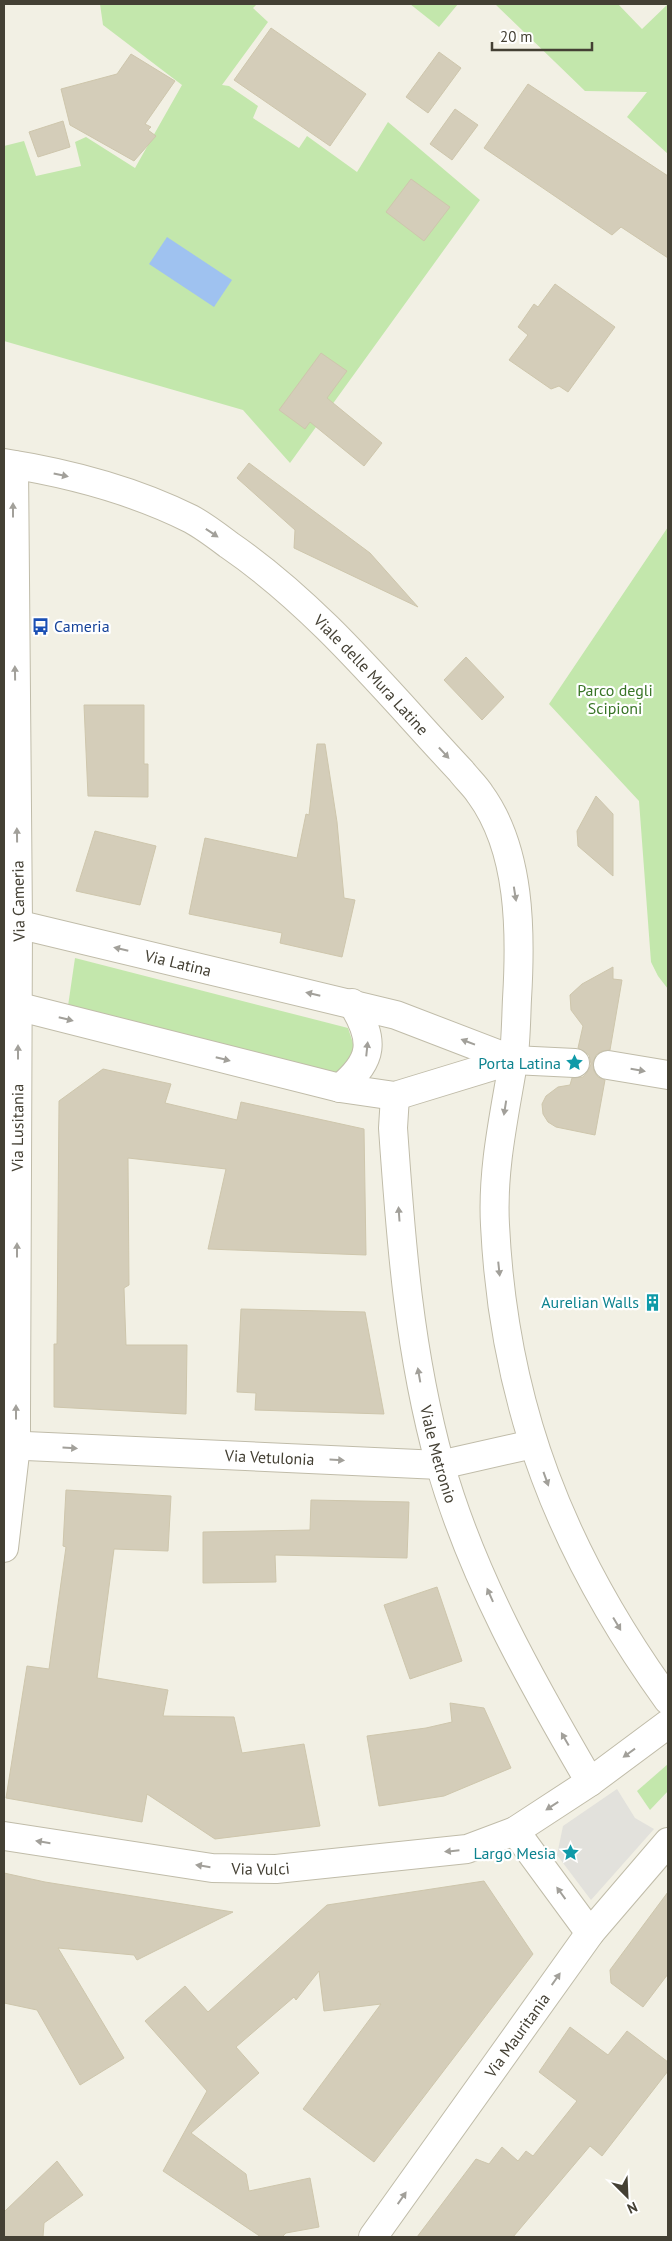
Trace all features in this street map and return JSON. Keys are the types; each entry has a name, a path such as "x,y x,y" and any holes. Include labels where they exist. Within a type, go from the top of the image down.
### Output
{"street":[{"name":"Via Cameria","path":"9,464 11,1005"},
{"name":"Viale delle Mura Latine","path":"9,464 102,484 149,500 194,520 250,560 307,608 480,794 493,815 501,835 514,883 519,921 520,961 513,1060"},
{"name":"Via Latina","path":"11,922 396,1015 513,1060"},
{"path":"340,1088 358,1072 368,1050 365,1026 352,1004"},
{"path":"11,1005 340,1088 395,1096 513,1060 575,1063"},
{"name":"Via Lusitania","path":"4,1548 10,1445 11,1005"},
{"path":"513,1060 496,1176 495,1225 508,1340 519,1395 533,1444 559,1513 590,1576 621,1632 668,1700"},
{"path":"608,1065 668,1076"},
{"name":"Viale Metronio","path":"395,1096 394,1128 409,1318 422,1390 440,1465 466,1541 504,1627 546,1706 590,1782"},
{"name":"Via Vetulonia","path":"10,1445 440,1465 533,1444"},
{"path":"590,1933 515,1831 590,1782 668,1724"},
{"name":"Via Vulci","path":"4,1836 212,1868 276,1869 467,1849 515,1831"},
{"name":"Via Mauritania","path":"373,2237 590,1933 659,1869 668,1842"}],"green space":[{"path":"100,4 257,4 253,8 268,22 222,85 229,86 258,106 253,118 299,148 307,136 357,172 388,122 480,200 290,463 243,410 4,341 4,146 24,141 36,176 81,166 75,142 86,137 135,168 182,85 103,25"},
{"path":"410,4 458,4 439,27"},
{"path":"495,4 618,4 642,29 668,4 668,154 627,117 647,92 585,91"},
{"name":"Parco degli Scipioni","path":"668,527 668,989 658,976 651,962 639,801 549,704"},
{"path":"75,958 348,1028 355,1049 342,1074 338,1076 68,1006"},
{"path":"668,1764 668,1791 650,1810 637,1791"}],"shaded area":[{"path":"617,1789 635,1818 654,1829 591,1900 557,1855 563,1826"}],"water":[{"path":"167,237 232,280 214,307 149,264"}],"building":[{"path":"271,28 366,94 330,146 234,80"},
{"path":"439,52 461,68 428,113 406,97"},
{"path":"131,54 175,81 145,124 151,127 148,130 156,136 134,161 70,125 61,89 117,74"},
{"path":"528,84 668,176 668,258 621,227 612,235 484,148"},
{"path":"455,109 478,125 452,160 430,144"},
{"path":"63,121 70,147 38,157 29,132"},
{"path":"411,179 450,207 424,241 386,212"},
{"path":"555,284 615,327 568,392 559,386 551,389 509,360 528,335 518,327 534,304 538,307"},
{"path":"321,353 347,371 327,398 382,443 364,466 310,422 305,429 279,410"},
{"path":"249,463 370,553 418,607 294,548 295,530 237,478"},
{"path":"466,657 504,697 482,720 444,680"},
{"path":"84,705 144,705 144,764 148,764 148,797 88,796"},
{"path":"317,744 325,744 337,822 344,898 355,900 342,957 280,943 282,933 189,914 205,838 297,858 306,814 309,815"},
{"path":"596,796 613,814 613,876 578,846 577,831"},
{"path":"95,831 156,846 140,905 76,891"},
{"path":"613,967 613,979 622,980 610,1050 602,1051 596,1055 593,1062 594,1071 598,1077 605,1080 595,1135 556,1127 548,1122 543,1114 542,1104 546,1096 558,1087 570,1085 572,1078 583,1077 591,1064 589,1055 578,1048 583,1026 571,1010 570,995 582,984"},
{"path":"103,1069 171,1084 165,1103 237,1120 241,1102 364,1129 366,1255 208,1249 226,1169 128,1158 129,1285 124,1288 126,1345 187,1345 186,1414 54,1407 54,1344 57,1344 59,1101"},
{"path":"241,1309 365,1312 384,1414 255,1410 256,1393 237,1392"},
{"path":"66,1490 171,1496 168,1551 114,1549 97,1678 168,1690 163,1716 234,1717 242,1753 304,1744 320,1826 215,1839 147,1794 142,1822 6,1798 27,1666 49,1669 66,1547 63,1546"},
{"path":"311,1500 409,1502 407,1558 275,1555 276,1582 203,1583 203,1532 310,1530"},
{"path":"437,1587 462,1661 410,1679 384,1605"},
{"path":"450,1703 484,1708 511,1768 444,1796 379,1806 367,1736 426,1728 452,1722"},
{"path":"4,1873 45,1882 233,1912 137,1960 134,1955 58,1948 124,2058 80,2085 37,2010 4,2003"},
{"path":"484,1881 533,1954 374,2162 303,2109 381,2004 324,2011 319,1971 296,2000 294,1997 236,2047 259,2073 191,2133 246,2174 249,2191 310,2178 319,2227 286,2233 282,2237 261,2237 163,2171 207,2091 145,2021 185,1986 208,2012 327,1905"},
{"path":"668,1892 668,1974 643,2007 611,1983 610,1970"},
{"path":"570,2027 608,2055 627,2031 668,2062 668,2071 602,2156 590,2146 513,2237 417,2237 476,2159 489,2164 502,2147 518,2161 526,2151 533,2156 577,2101 539,2072"},
{"path":"57,2161 83,2195 44,2223 43,2237 4,2237 4,2212"}],"place":[{"name":"Cameria","path":"40,626"},
{"name":"Porta Latina","path":"575,1063"},
{"name":"Aurelian Walls","path":"653,1302"},
{"name":"Largo Mesia","path":"570,1853"}]}
